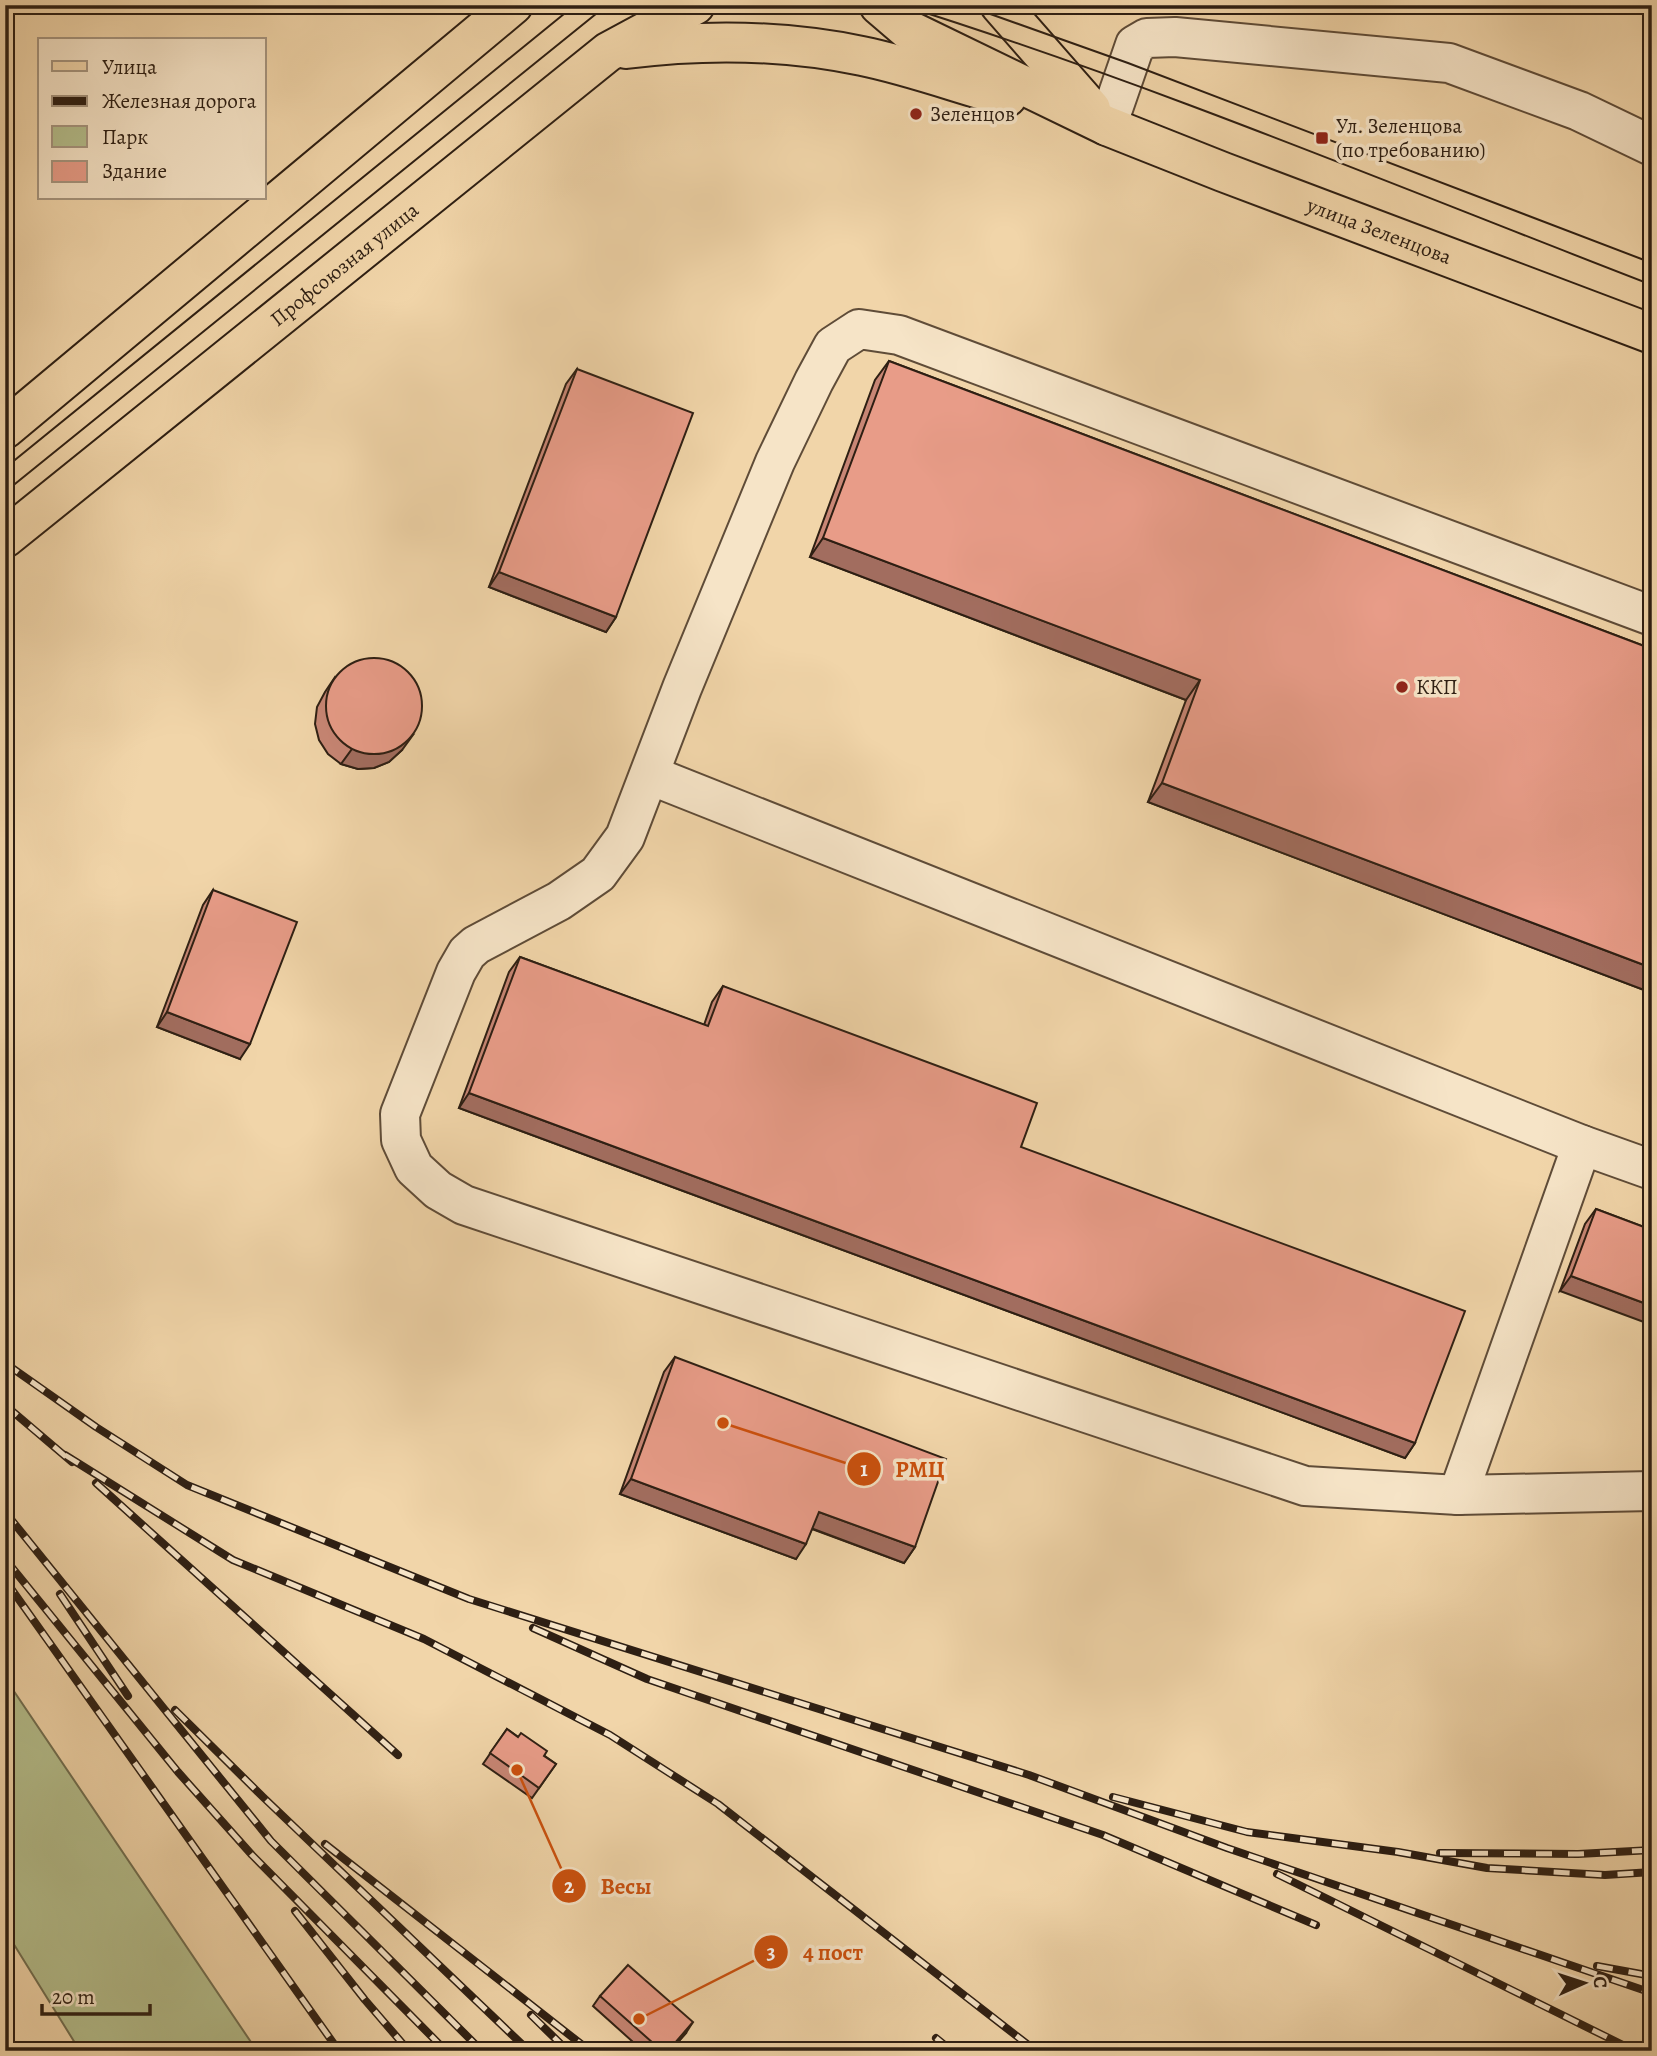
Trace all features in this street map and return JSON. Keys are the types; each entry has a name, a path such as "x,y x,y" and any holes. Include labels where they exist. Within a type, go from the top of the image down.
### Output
{"main road":[{"path":"11,424 513,5"},
{"name":"Профсоюзная улица","path":"5,538 608,52 695,5"},
{"name":"улица Зеленцова","path":"879,5 908,29 1107,125 1236,177 1652,334"},
{"name":"улица Зеленцова","path":"1000,5 1107,125"},
{"path":"608,52 699,43 779,45 826,50 864,57 1107,125"}],"lane":[{"path":"1107,125 1135,45 1147,38 1175,37 1449,63 1579,111 1652,146"},
{"path":"1652,616 898,335 859,329 833,346 775,462 687,675 625,837 598,874 559,901 476,945 461,962 400,1114 401,1140 414,1168 438,1190 464,1205 1305,1486 1458,1495 1652,1491"},
{"path":"650,775 1582,1145 1652,1170"},
{"path":"1458,1495 1582,1145"}],"green space":[{"path":"5,1678 257,2051 80,2051 5,1930"}],"building":[{"name":"ККП","path":"889,361 1652,649 1652,968 1162,783 1200,680 823,538"},
{"path":"577,369 693,413 616,617 499,572"},
{"path":"374,658 392,662 408,672 418,688 422,706 418,724 408,740 392,750 374,754 356,750 340,740 330,724 326,706 330,688 340,672 356,662"},
{"path":"213,890 297,922 250,1044 167,1012"},
{"path":"520,957 708,1026 723,986 1037,1103 1021,1147 1465,1311 1415,1443 469,1093"},
{"path":"1596,1209 1652,1230 1652,1306 1571,1276"},
{"path":"675,1357 946,1459 915,1547 819,1512 806,1544 631,1479"},
{"path":"507,1729 518,1737 521,1733 547,1751 544,1756 556,1764 539,1788 490,1753"},
{"path":"628,1965 693,2022 668,2051 662,2051 600,1996"}],"tram line":[{"path":"5,468 575,5"},
{"path":"5,492 607,5"},
{"path":"901,5 1185,103 1652,285"},
{"path":"965,5 1128,63 1652,263"}],"railway":[{"path":"5,1363 96,1427 187,1485 469,1599 1029,1775 1227,1848 1652,1993"},
{"path":"5,1405 72,1462"},
{"path":"65,1455 233,1560 424,1639 610,1735 718,1804 1036,2051"},
{"path":"96,1483 398,1755"},
{"path":"5,1512 271,1841 482,2051"},
{"path":"5,1559 178,1772 252,1855 446,2051"},
{"path":"5,1580 339,2051"},
{"path":"60,1594 128,1696"},
{"path":"533,1628 647,1679 1103,1835 1316,1925"},
{"path":"175,1710 529,2051"},
{"path":"1113,1797 1247,1832 1398,1852 1487,1868 1605,1875 1652,1872"},
{"path":"325,1844 590,2051"},
{"path":"1440,1853 1578,1854 1652,1850"},
{"path":"1277,1874 1635,2051"},
{"path":"295,1911 409,2051"},
{"path":"1597,1966 1652,1976"},
{"path":"531,2015 568,2051"},
{"path":"936,2038 952,2051"}],"place":[{"name":"Зеленцов","path":"916,114"},
{"name":"Ул. Зеленцова (по требованию)","path":"1322,138"},
{"name":"ККП","path":"1402,687"},
{"name":"РМЦ","path":"723,1423"},
{"name":"Весы","path":"517,1770"},
{"name":"4 пост","path":"639,2019"}]}
